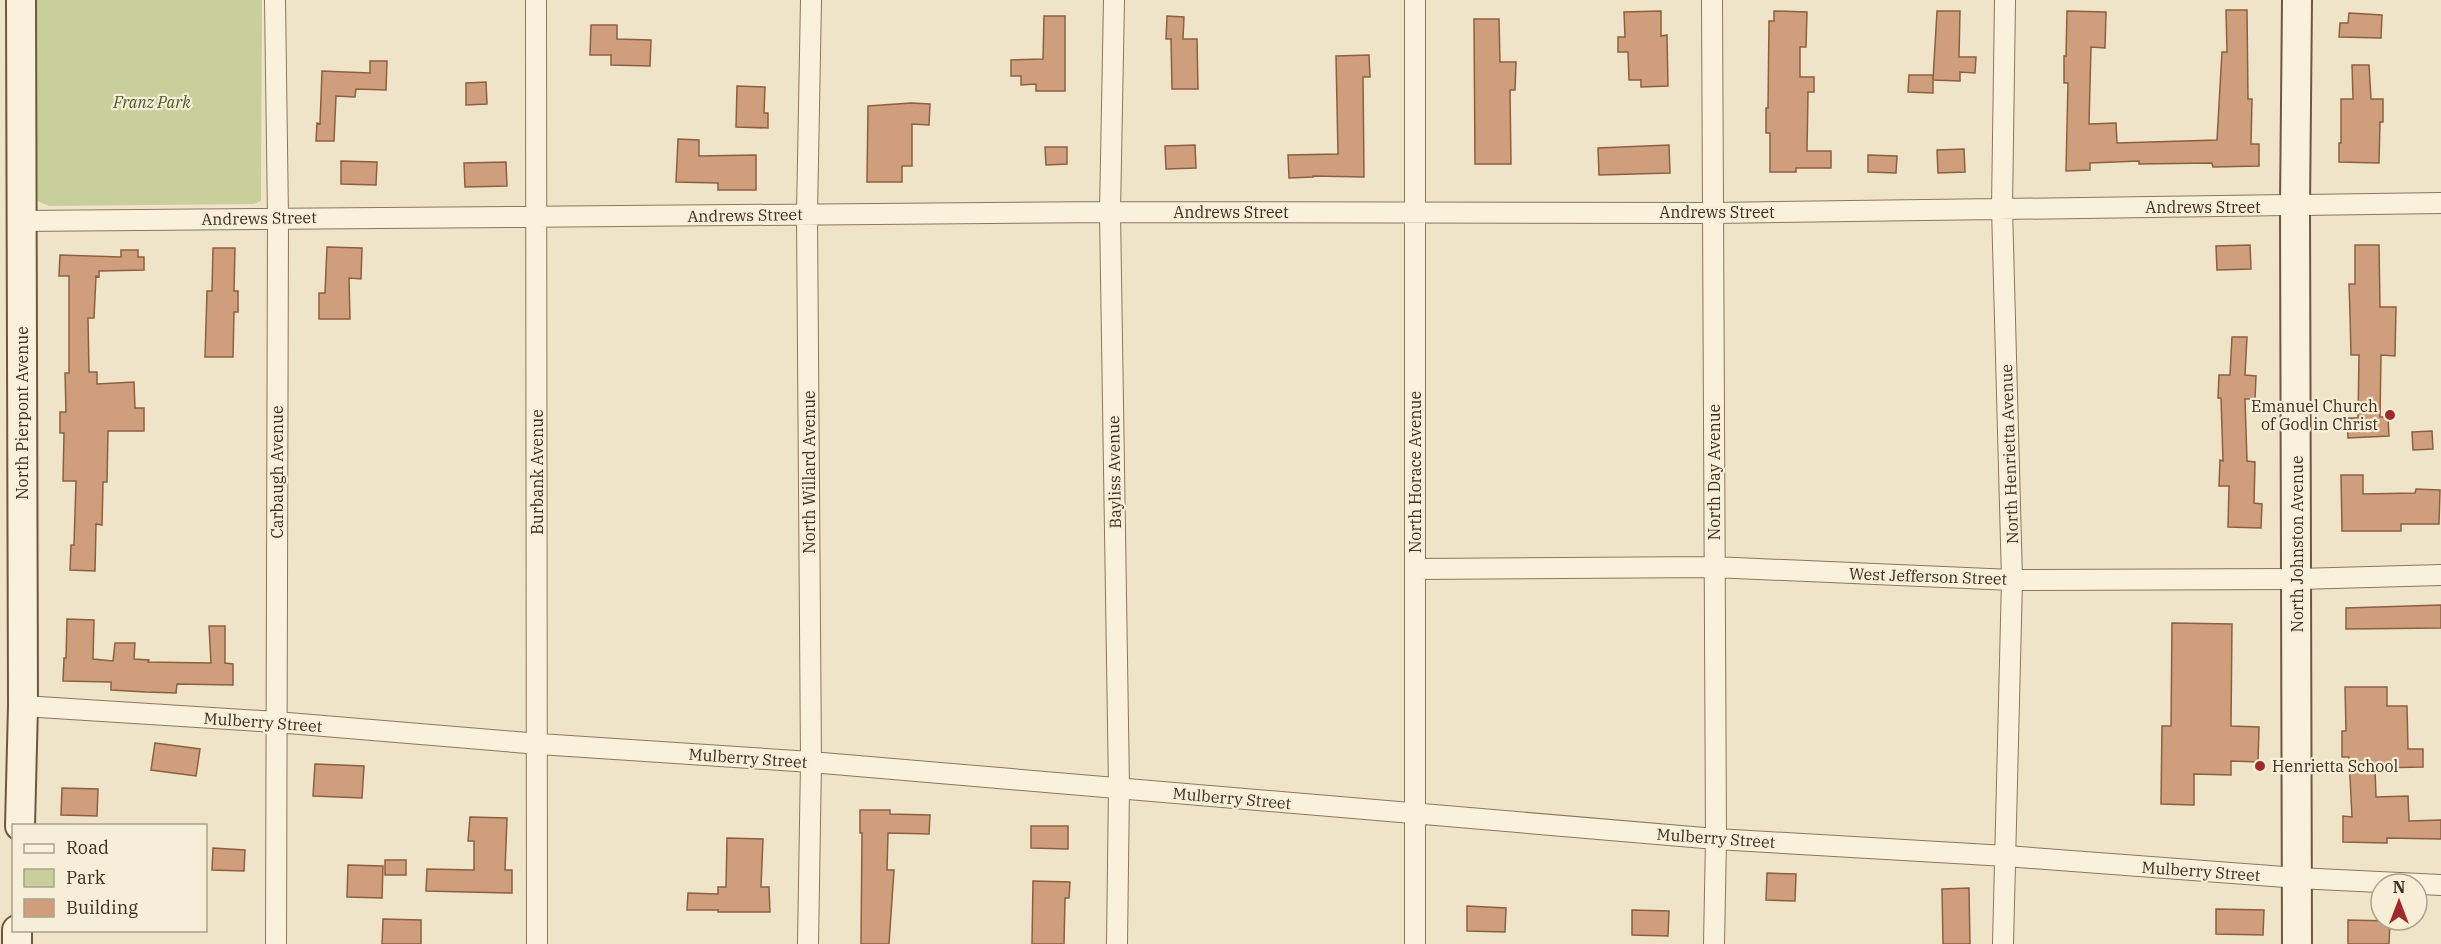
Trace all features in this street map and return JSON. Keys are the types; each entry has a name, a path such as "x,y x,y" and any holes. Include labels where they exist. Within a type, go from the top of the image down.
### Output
{"street":[{"name":"North Pierpont Avenue","path":"20,824 23,706 21,0"},
{"name":"Carbaugh Avenue","path":"275,0 278,218 276,944"},
{"name":"Burbank Avenue","path":"536,0 539,744 537,944"},
{"name":"North Willard Avenue","path":"808,944 811,762 807,214 811,0"},
{"name":"Bayliss Avenue","path":"1114,0 1110,212 1119,787 1117,944"},
{"name":"North Horace Avenue","path":"1415,0 1415,944"},
{"name":"North Day Avenue","path":"1712,0 1716,839 1714,944"},
{"name":"North Henrietta Avenue","path":"2003,944 2012,580 2002,208 2005,0"},
{"name":"North Johnston Avenue","path":"2297,0 2295,206 2298,579 2297,944"},
{"name":"Andrews Street","path":"21,221 1110,212 1714,213 2441,204"},
{"name":"West Jefferson Street","path":"1415,569 1713,567 2012,580 2298,579 2441,575"},
{"name":"Mulberry Street","path":"23,706 276,722 539,744 811,762 1716,839 2006,856 2297,878 2441,885"}],"green space":[{"name":"Franz Park","path":"34,0 262,0 261,201 254,204 49,206 35,200"}],"building":[{"path":"2226,10 2247,10 2248,99 2252,99 2251,144 2259,144 2259,166 2213,167 2212,163 2139,164 2139,161 2090,163 2090,170 2066,171 2068,83 2064,83 2064,56 2066,56 2067,11 2106,12 2105,48 2091,47 2089,124 2116,123 2117,143 2217,140 2222,52 2227,52"},
{"path":"1661,11 1661,36 1667,35 1668,86 1641,87 1641,80 1629,80 1628,52 1618,52 1618,37 1625,37 1624,12"},
{"path":"1774,11 1807,12 1806,47 1800,47 1800,77 1814,77 1814,92 1808,92 1807,151 1831,151 1831,168 1796,168 1796,172 1770,172 1770,133 1766,133 1766,108 1768,108 1769,21 1774,21"},
{"path":"1937,11 1960,11 1959,57 1976,57 1975,73 1960,72 1960,81 1933,80"},
{"path":"2349,13 2382,15 2381,38 2339,37 2340,23 2348,23"},
{"path":"1044,16 1065,16 1065,91 1036,91 1036,84 1021,85 1021,76 1011,76 1011,60 1043,59"},
{"path":"1167,16 1184,17 1183,39 1197,39 1198,89 1172,89 1171,39 1166,39"},
{"path":"1474,19 1499,19 1500,62 1516,62 1515,90 1510,90 1511,164 1475,164"},
{"path":"591,25 617,25 617,39 651,40 650,66 611,65 611,55 590,55"},
{"path":"1369,55 1370,77 1363,77 1364,177 1289,178 1288,155 1338,154 1336,56"},
{"path":"370,61 387,61 386,90 356,89 355,97 336,96 334,141 316,141 317,123 320,124 322,71 370,73"},
{"path":"2352,65 2369,65 2371,99 2383,99 2379,163 2339,162 2341,99 2353,99"},
{"path":"1909,75 1933,75 1933,93 1908,92"},
{"path":"486,82 487,104 466,105 466,83"},
{"path":"737,86 765,87 764,113 768,113 768,128 736,127"},
{"path":"930,104 929,125 912,124 912,166 902,166 902,182 867,182 868,106"},
{"path":"678,139 699,140 699,156 756,155 756,190 718,190 718,183 676,182"},
{"path":"1195,145 1196,168 1166,169 1165,146"},
{"path":"1669,145 1670,173 1599,175 1598,148"},
{"path":"1045,147 1067,147 1067,164 1046,165"},
{"path":"1964,149 1965,172 1938,173 1937,150"},
{"path":"1868,155 1897,156 1896,173 1868,172"},
{"path":"341,161 377,162 376,185 341,184"},
{"path":"506,162 507,186 465,187 464,163"},
{"path":"2250,245 2251,269 2217,270 2216,246"},
{"path":"2355,245 2379,245 2380,307 2396,307 2395,356 2381,355 2380,417 2388,417 2389,436 2348,438 2347,418 2358,418 2359,355 2351,355 2349,284 2355,284"},
{"path":"327,247 362,248 361,279 349,278 350,319 319,319 319,293 325,293"},
{"path":"213,248 235,248 234,291 238,291 238,312 234,312 233,357 205,357 207,291 212,291"},
{"path":"121,250 138,250 138,257 144,257 144,270 99,271 99,277 96,276 94,318 88,318 89,372 97,372 97,384 134,382 135,408 144,408 144,431 108,431 107,482 103,482 102,525 96,524 95,571 70,570 71,545 74,545 76,481 63,481 64,433 60,433 60,412 66,412 65,373 69,373 69,276 59,276 60,255 121,257"},
{"path":"2232,337 2247,337 2245,375 2256,376 2255,399 2245,399 2247,461 2255,462 2254,503 2262,504 2261,528 2228,527 2229,486 2219,486 2220,460 2223,461 2221,398 2218,398 2219,375 2230,375"},
{"path":"2432,431 2433,449 2413,450 2412,432"},
{"path":"2341,475 2363,475 2363,494 2415,493 2416,489 2440,490 2439,524 2401,524 2401,531 2342,531"},
{"path":"2441,605 2441,628 2346,629 2346,608"},
{"path":"67,619 94,620 93,659 113,661 115,643 135,643 134,659 149,660 148,662 211,663 209,626 225,626 225,663 233,664 233,685 177,684 176,693 111,690 111,682 63,681"},
{"path":"2172,623 2232,624 2231,726 2259,727 2258,762 2231,761 2231,775 2194,774 2194,805 2161,804 2162,726 2171,726"},
{"path":"2345,687 2387,687 2387,706 2407,706 2408,749 2423,749 2423,767 2375,768 2376,797 2408,796 2409,821 2441,820 2441,839 2387,838 2387,843 2343,842 2343,816 2352,817 2349,757 2342,757 2342,731 2346,731"},
{"path":"155,743 200,749 196,776 151,770"},
{"path":"315,764 364,766 362,798 313,796"},
{"path":"62,788 98,789 97,816 61,815"},
{"path":"860,810 890,810 890,814 930,815 929,834 888,833 887,870 894,870 889,944 861,944 862,833 860,833"},
{"path":"470,817 507,818 505,870 512,870 512,893 426,891 427,869 474,870 474,841 468,841"},
{"path":"1031,826 1068,826 1068,849 1031,848"},
{"path":"727,838 763,839 761,887 769,887 770,912 687,910 688,893 718,894 718,887 726,887"},
{"path":"213,848 245,850 244,871 212,870"},
{"path":"385,860 406,860 406,875 385,875"},
{"path":"348,865 383,866 382,898 347,897"},
{"path":"1767,873 1796,874 1795,901 1766,900"},
{"path":"1033,881 1070,882 1069,898 1065,898 1064,944 1032,944"},
{"path":"1969,888 1970,944 1943,944 1942,889"},
{"path":"1467,906 1506,908 1505,932 1467,931"},
{"path":"2216,909 2264,910 2263,935 2216,934"},
{"path":"1632,910 1669,911 1668,936 1632,935"},
{"path":"383,919 421,920 421,944 382,944"},
{"path":"2348,920 2369,920 2369,932 2390,932 2389,944 2348,944"}],"place":[{"name":"Emanuel Church of God in Christ","path":"2390,415"},
{"name":"Henrietta School","path":"2260,766"}]}
